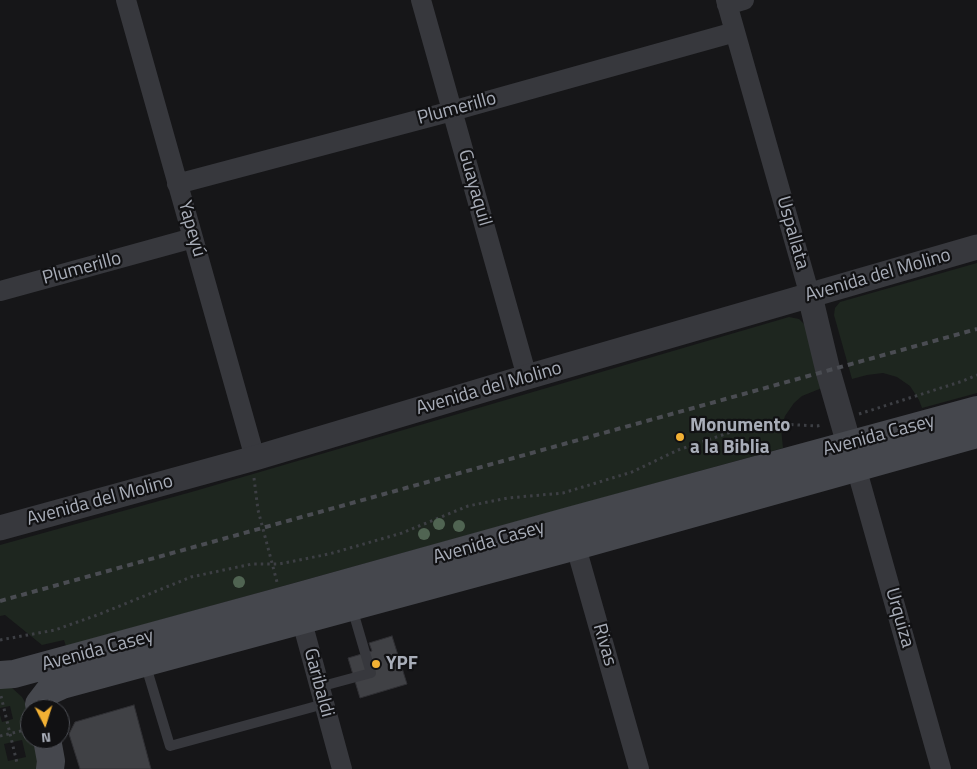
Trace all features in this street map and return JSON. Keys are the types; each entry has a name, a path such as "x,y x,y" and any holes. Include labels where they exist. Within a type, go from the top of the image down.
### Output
{"main road":[{"name":"Avenida Casey","path":"45,699 49,692 62,685 145,663 298,609 352,607 572,533 849,444 977,410"},
{"name":"Avenida Casey","path":"849,444 977,434"},
{"name":"Avenida Casey","path":"0,675 14,674 298,609 572,533"},
{"path":"0,675 18,681 34,693 35,699"},
{"path":"49,749 50,769"}],"street":[{"name":"Yapeyú","path":"126,0 255,458"},
{"name":"Guayaquil","path":"421,0 527,377"},
{"name":"Uspallata","path":"732,2 735,32 810,296 849,444"},
{"name":"Plumerillo","path":"177,184 452,111 735,32"},
{"name":"Plumerillo","path":"0,292 194,238"},
{"name":"Avenida del Molino","path":"0,528 255,458 977,247"},
{"name":"Urquiza","path":"849,444 941,769"},
{"name":"Rivas","path":"572,533 639,769"},
{"name":"Garibaldi","path":"298,609 342,769"}],"lane":[{"path":"145,663 170,746 322,696 371,673 352,607"}],"path":[{"path":"0,640 55,630 191,577 252,564 272,564 329,554 402,532 468,506 508,498 563,493 632,472 678,450 743,428 782,424 817,426 849,444 977,375"},
{"path":"255,458 254,480 258,510 277,584 298,609"},
{"path":"0,690 17,763"},
{"path":"0,736 10,733 20,726"}],"shaded area":[{"path":"977,263 977,393 922,408 910,386 897,377 883,373 852,379 834,315 835,308 840,302"},
{"path":"789,317 799,319 805,325 822,388 802,396 794,403 785,416 781,428 783,448 66,646 64,640 42,645 5,615 0,616 0,545 195,491"},
{"path":"0,685 11,687 23,699 20,699 20,740 4,744 8,761 26,757 24,749 37,749 38,762 36,769 0,769 0,715 2,722 13,719 10,706 0,708"}],"building":[{"path":"392,636 407,684 360,698 348,658 372,651 369,643"},
{"path":"134,705 151,769 80,769 70,737 70,732 75,722"}],"railway":[{"path":"0,601 977,329"}],"place":[{"name":"Monumento a la Biblia","path":"680,437"},
{"name":"YPF","path":"376,664"}]}
